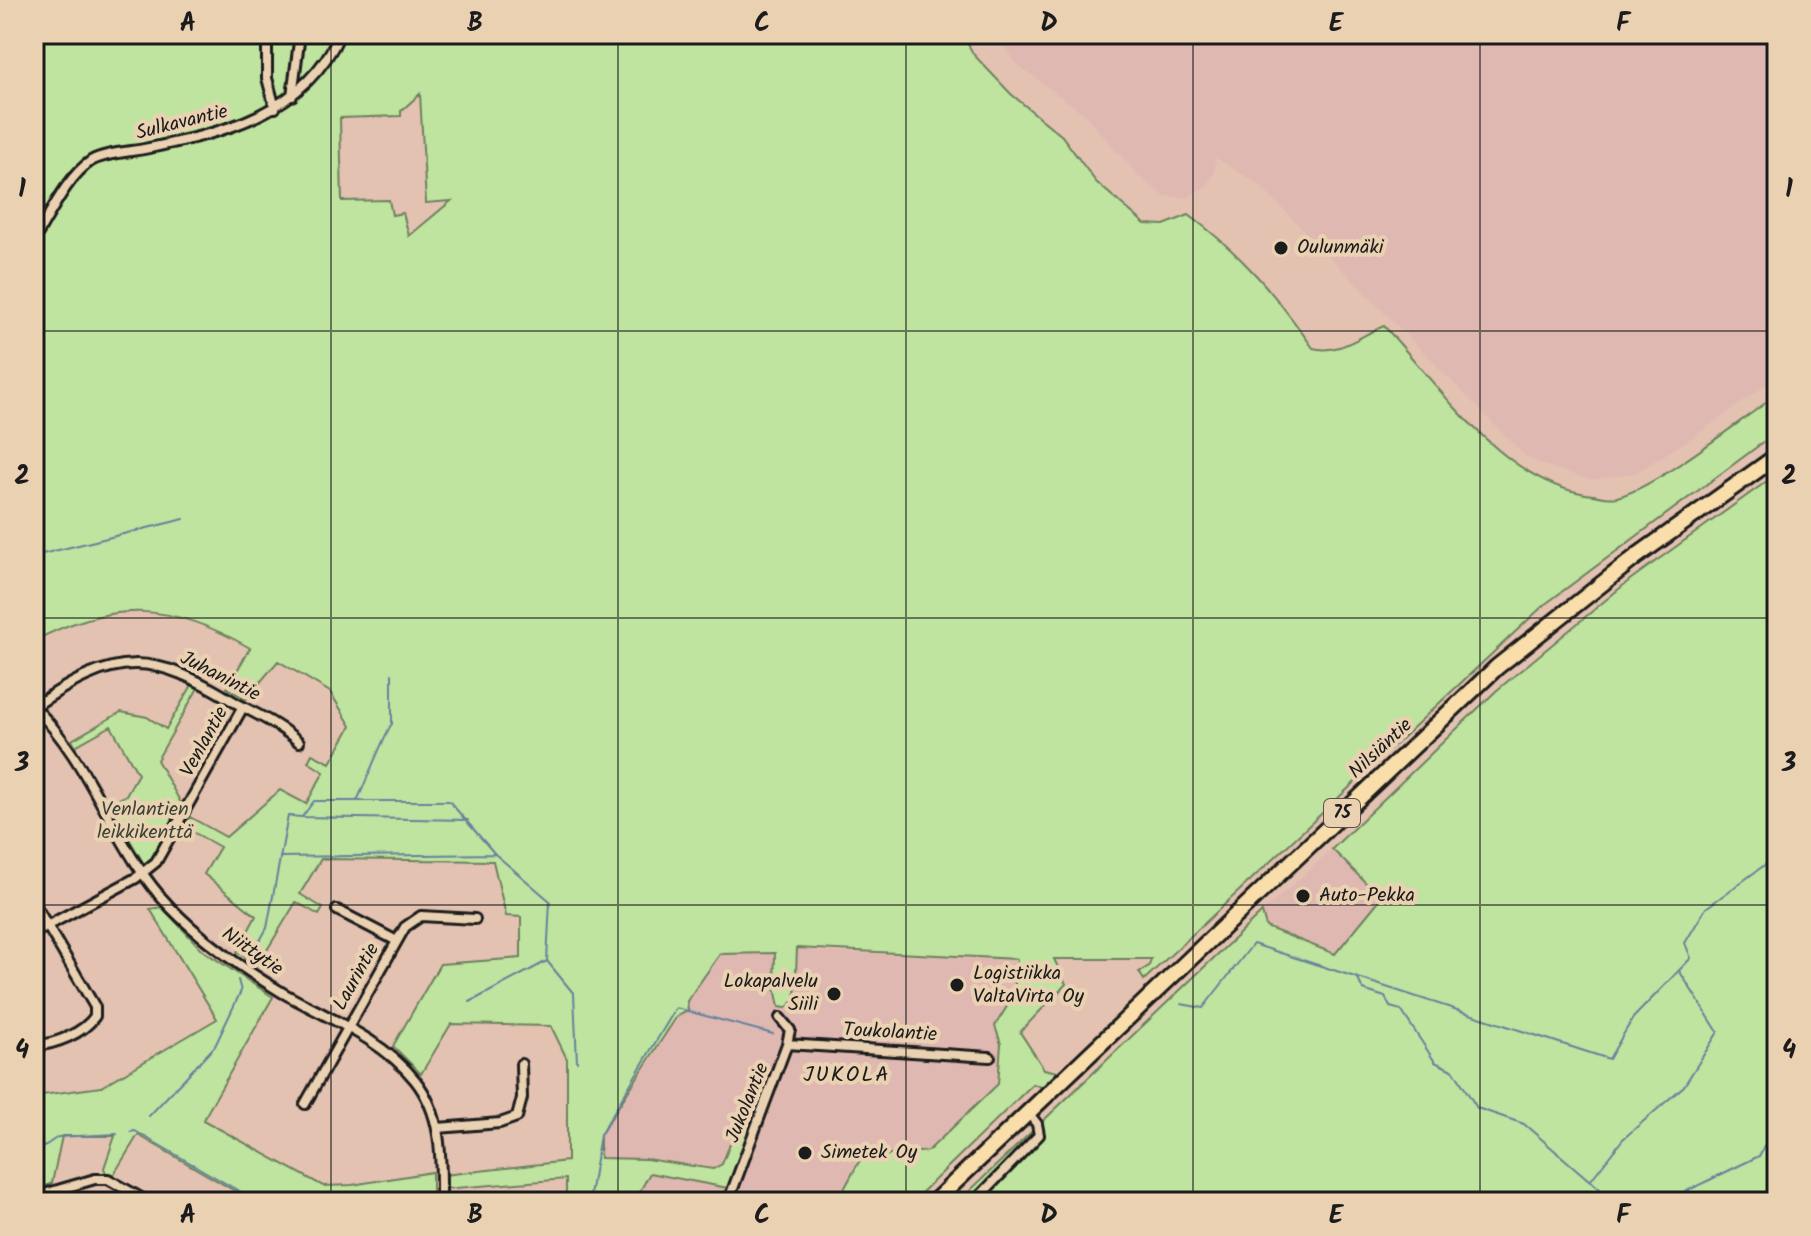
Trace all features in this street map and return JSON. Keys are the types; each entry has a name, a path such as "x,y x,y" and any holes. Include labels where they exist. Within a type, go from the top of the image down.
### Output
{"main road":[{"name":"Nilsiäntie","path":"934,1202 1497,667 1625,565 1777,456"}],"street":[{"path":"267,34 267,78 275,108"},
{"path":"292,97 300,34"},
{"name":"Sulkavantie","path":"34,240 75,178 93,160 196,138 234,127 275,108 292,97 328,60 340,34"},
{"name":"Juhanintie","path":"34,707 80,678 114,665 141,663 183,673 299,742"},
{"name":"Niittytie","path":"34,707 62,739 144,873 170,907 228,957 380,1047 402,1065 431,1106 438,1128 441,1202"},
{"name":"Venlantie","path":"144,873 156,862 243,707"},
{"path":"34,933 144,873"},
{"path":"34,903 90,996 95,1016 84,1028 55,1043 34,1046"},
{"name":"Laurintie","path":"337,910 395,940"},
{"name":"Laurintie","path":"305,1104 395,940 421,916 475,919"},
{"name":"Jukolantie","path":"728,1202 787,1044 790,1030 780,1018"},
{"name":"Toukolantie","path":"787,1044 990,1057"},
{"path":"438,1128 500,1123 517,1117 522,1098 521,1064"},
{"path":"974,1202 1039,1135 1037,1124 1027,1111"},
{"path":"34,1197 95,1179 108,1179 148,1202"}],"shaded area":[{"path":"993,34 1777,34 1777,377 1698,434 1636,473 1591,480 1543,465 1525,456 1258,184 1216,158 1214,174 1208,185 1187,198 1164,196 1138,176 1084,114 1019,66"},
{"path":"1332,849 1382,898 1335,954 1265,927 1262,912"},
{"name":"JUKOLA","path":"802,948 821,952 1017,959 1014,995 996,1026 1001,1044 998,1084 928,1151 861,1158 837,1202 634,1202 649,1173 600,1158 600,1135 677,1016 688,1011 687,1001 720,954 770,953"}],"green space":[{"path":"34,34 273,34 292,38 294,34 962,34 974,55 1011,94 1062,136 1096,182 1145,224 1164,225 1189,215 1257,276 1313,348 1332,349 1384,326 1452,404 1503,454 1531,474 1561,488 1611,498 1634,491 1698,452 1777,395 1777,432 1544,605 1144,980 1139,972 1149,966 1151,959 1054,959 1066,984 1020,1032 1044,1069 1067,1074 1050,1090 1033,1084 912,1202 837,1202 861,1158 928,1151 998,1084 1001,1044 995,1026 1014,995 1017,959 797,948 795,1000 786,1008 779,1007 774,983 775,953 720,954 687,1001 688,1011 677,1016 600,1135 600,1158 646,1159 713,1169 722,1164 758,1075 766,1072 771,1074 728,1188 650,1173 634,1202 566,1202 566,1179 444,1189 444,1175 567,1161 567,1059 551,1026 451,1024 421,1074 393,1046 440,964 521,958 521,917 506,916 493,861 321,859 300,894 323,908 319,915 296,902 258,965 237,952 256,916 204,874 220,847 184,827 190,817 226,837 280,790 306,804 324,772 308,762 312,754 330,763 351,726 330,692 278,661 246,699 227,688 250,648 195,622 169,615 143,612 90,618 34,641","holes":["420,94 426,203 451,201 409,236 403,213 392,215 389,200 342,201 340,118 401,116 401,111"]},
{"path":"1777,474 1777,1202 958,1202 1262,912 1266,927 1335,954 1381,898 1332,849 1496,691 1631,579"},
{"name":"Venlantien leikkikenttä","path":"192,685 198,688 157,760 181,803 152,858 144,864 109,805 126,795 138,774 111,726 75,746 72,740 121,712 147,717 166,729"},
{"path":"162,907 202,950 273,997 203,1120 323,1186 352,1185 432,1172 432,1202 254,1202 138,1135 114,1174 106,1173 104,1168 115,1136 62,1136 52,1183 34,1192 34,1096 101,1087 217,1019 150,909"}],"waterway":[{"path":"34,556 184,519"},
{"path":"248,962 267,928 288,816 302,817 314,801 357,801 392,724 392,674"},
{"path":"358,801 449,801 495,854"},
{"path":"302,817 468,820"},
{"path":"1181,1004 1203,1008 1253,944 1609,1059 1633,1018 1691,958 1685,943 1706,908 1766,864 1777,841"},
{"path":"280,857 495,854 550,901 547,961 470,1002"},
{"path":"547,961 574,994 577,1062"},
{"path":"1358,979 1363,990 1385,997 1390,1007 1401,1010 1435,1062 1454,1071 1477,1108 1524,1124 1590,1181 1623,1139 1684,1086 1718,1032 1680,972"},
{"path":"149,1116 215,1046 241,991 238,980"},
{"path":"589,1202 600,1135 676,1008 773,1034"},
{"path":"1664,1202 1759,1156 1777,1123"},
{"path":"130,1132 135,1131 258,1202"},
{"path":"34,1153 58,1137 117,1134"},
{"path":"1591,1181 1614,1202"}],"place":[{"name":"Oulunmäki","path":"1281,248"},
{"name":"Auto-Pekka","path":"1303,896"},
{"name":"Logistiikka ValtaVirta Oy","path":"957,985"},
{"name":"Lokapalvelu Siili","path":"834,994"},
{"name":"Simetek Oy","path":"805,1153"}],"district":[{"name":"JUKOLA","path":"847,1075"}]}
